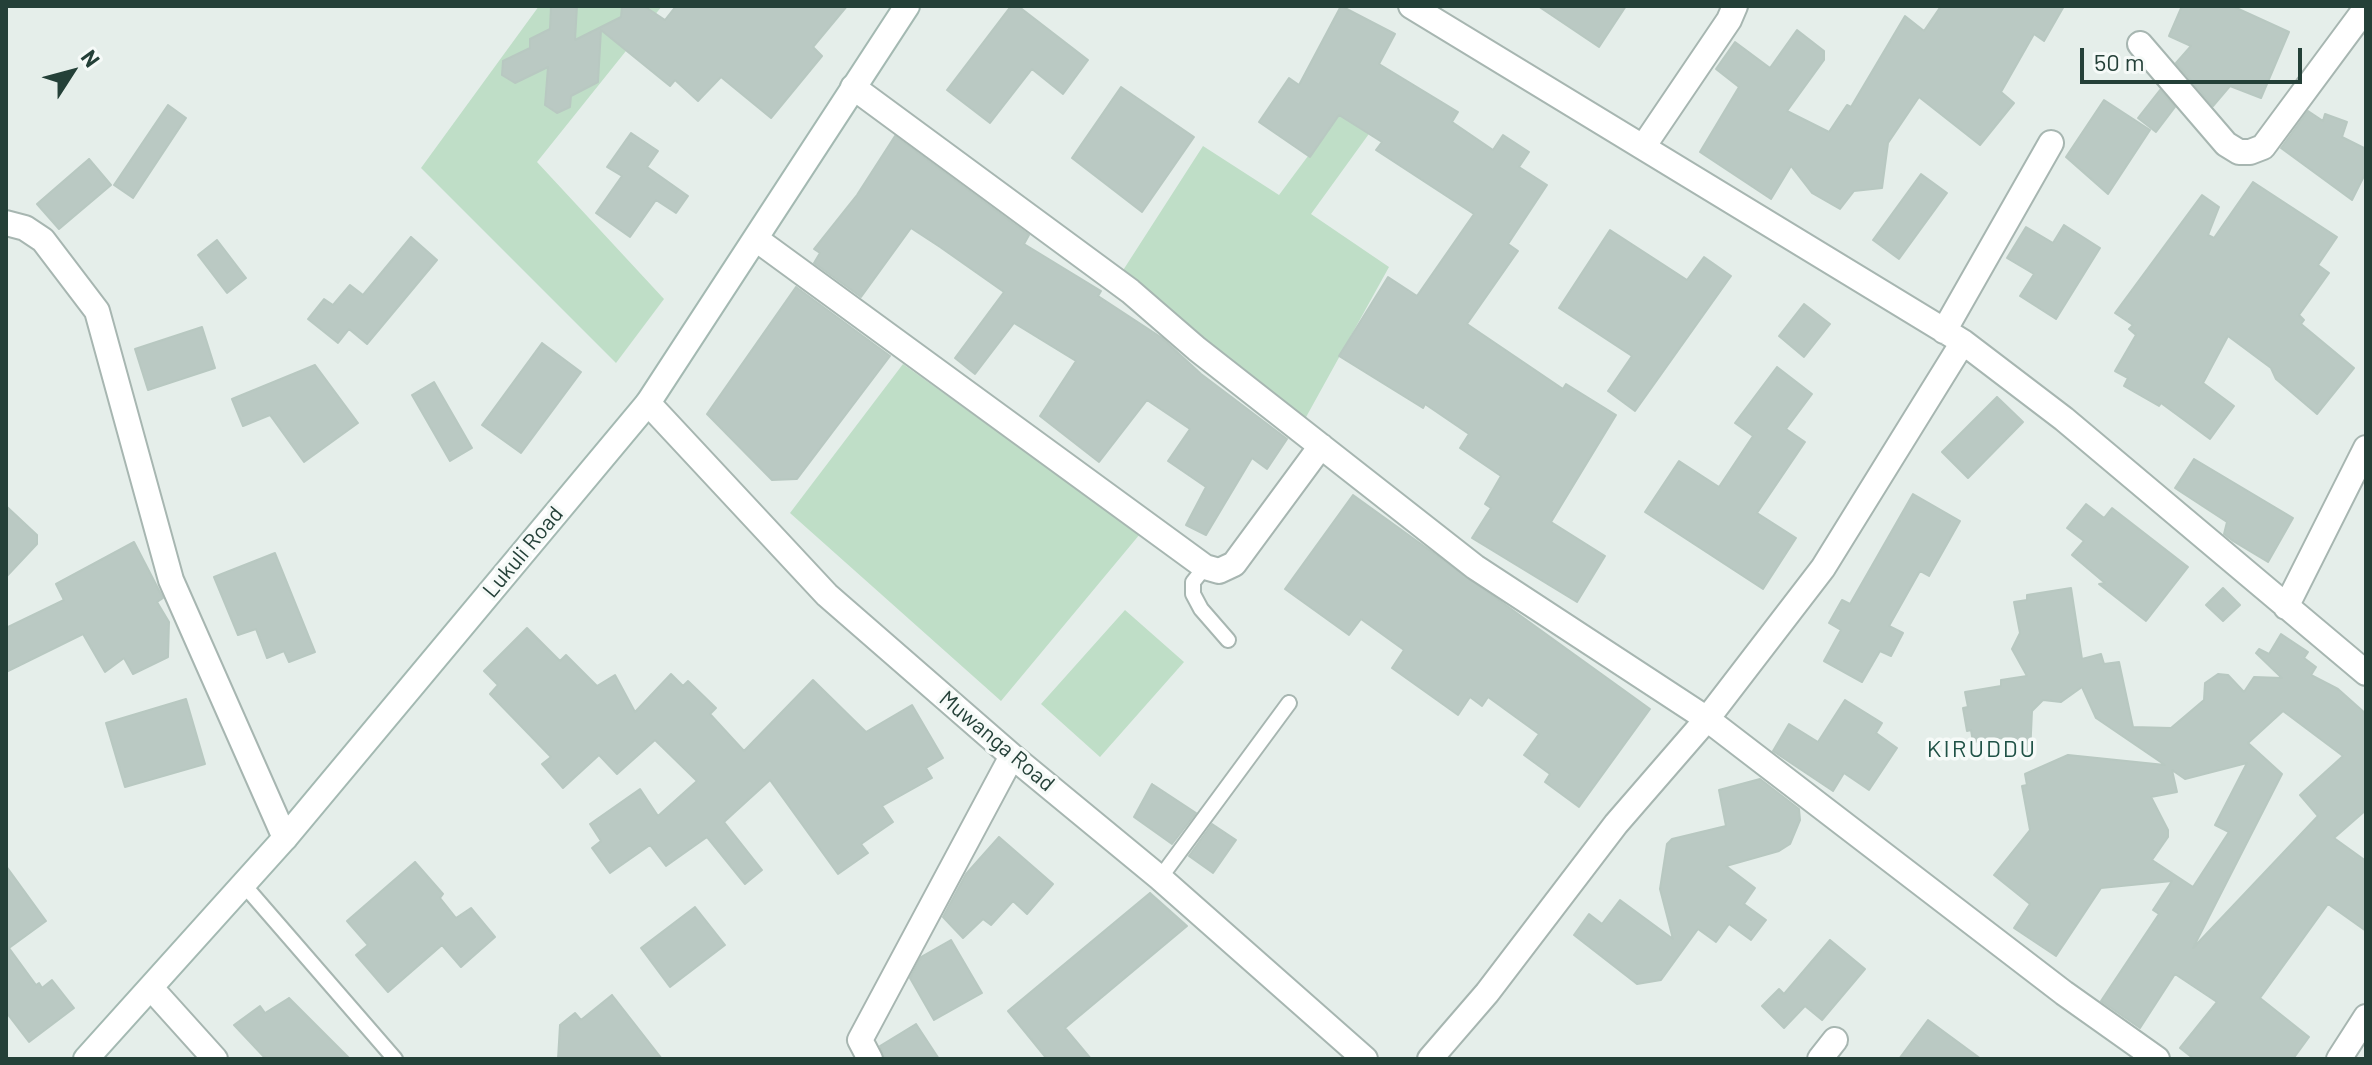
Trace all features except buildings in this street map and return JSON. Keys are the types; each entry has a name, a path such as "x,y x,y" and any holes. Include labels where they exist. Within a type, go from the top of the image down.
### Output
{"street":[{"name":"Lukuli Road","path":"86,1059 285,838 648,403 907,6"},
{"path":"1411,6 1953,337 2064,419 2366,673"},
{"path":"1643,147 1729,20 1735,6"},
{"path":"2140,44 2226,144 2239,152 2250,152 2263,147 2366,8"},
{"path":"853,87 1130,291 1475,567 1707,719 2064,993 2157,1059"},
{"path":"1430,1059 1487,993 1616,824 1707,719 1823,568 1953,337 2051,143"},
{"path":"6,223 25,228 43,240 97,311 171,580 285,838"},
{"path":"756,239 1205,567 1219,571 1234,564 1321,446"},
{"name":"Muwanga Road","path":"648,403 827,595 1012,756 1160,878 1365,1059"},
{"path":"2286,607 2366,448"},
{"path":"870,1059 860,1040 1012,756"},
{"path":"151,988 215,1059"},
{"path":"2339,1059 2366,1017"}],"lane":[{"path":"1205,567 1193,582 1193,594 1201,609 1228,640"},
{"path":"1160,878 1289,703"},
{"path":"244,885 395,1059"}],"green space":[{"path":"539,6 662,6 537,162 664,299 616,363 421,168"},
{"path":"1340,113 1371,131 1311,214 1389,267 1300,428 1120,275 1203,146 1279,195"},
{"path":"903,364 1140,534 1001,701 790,513"},
{"path":"1125,610 1184,662 1100,757 1041,704"}],"district":[{"name":"KIRUDDU","path":"1982,749"}]}
